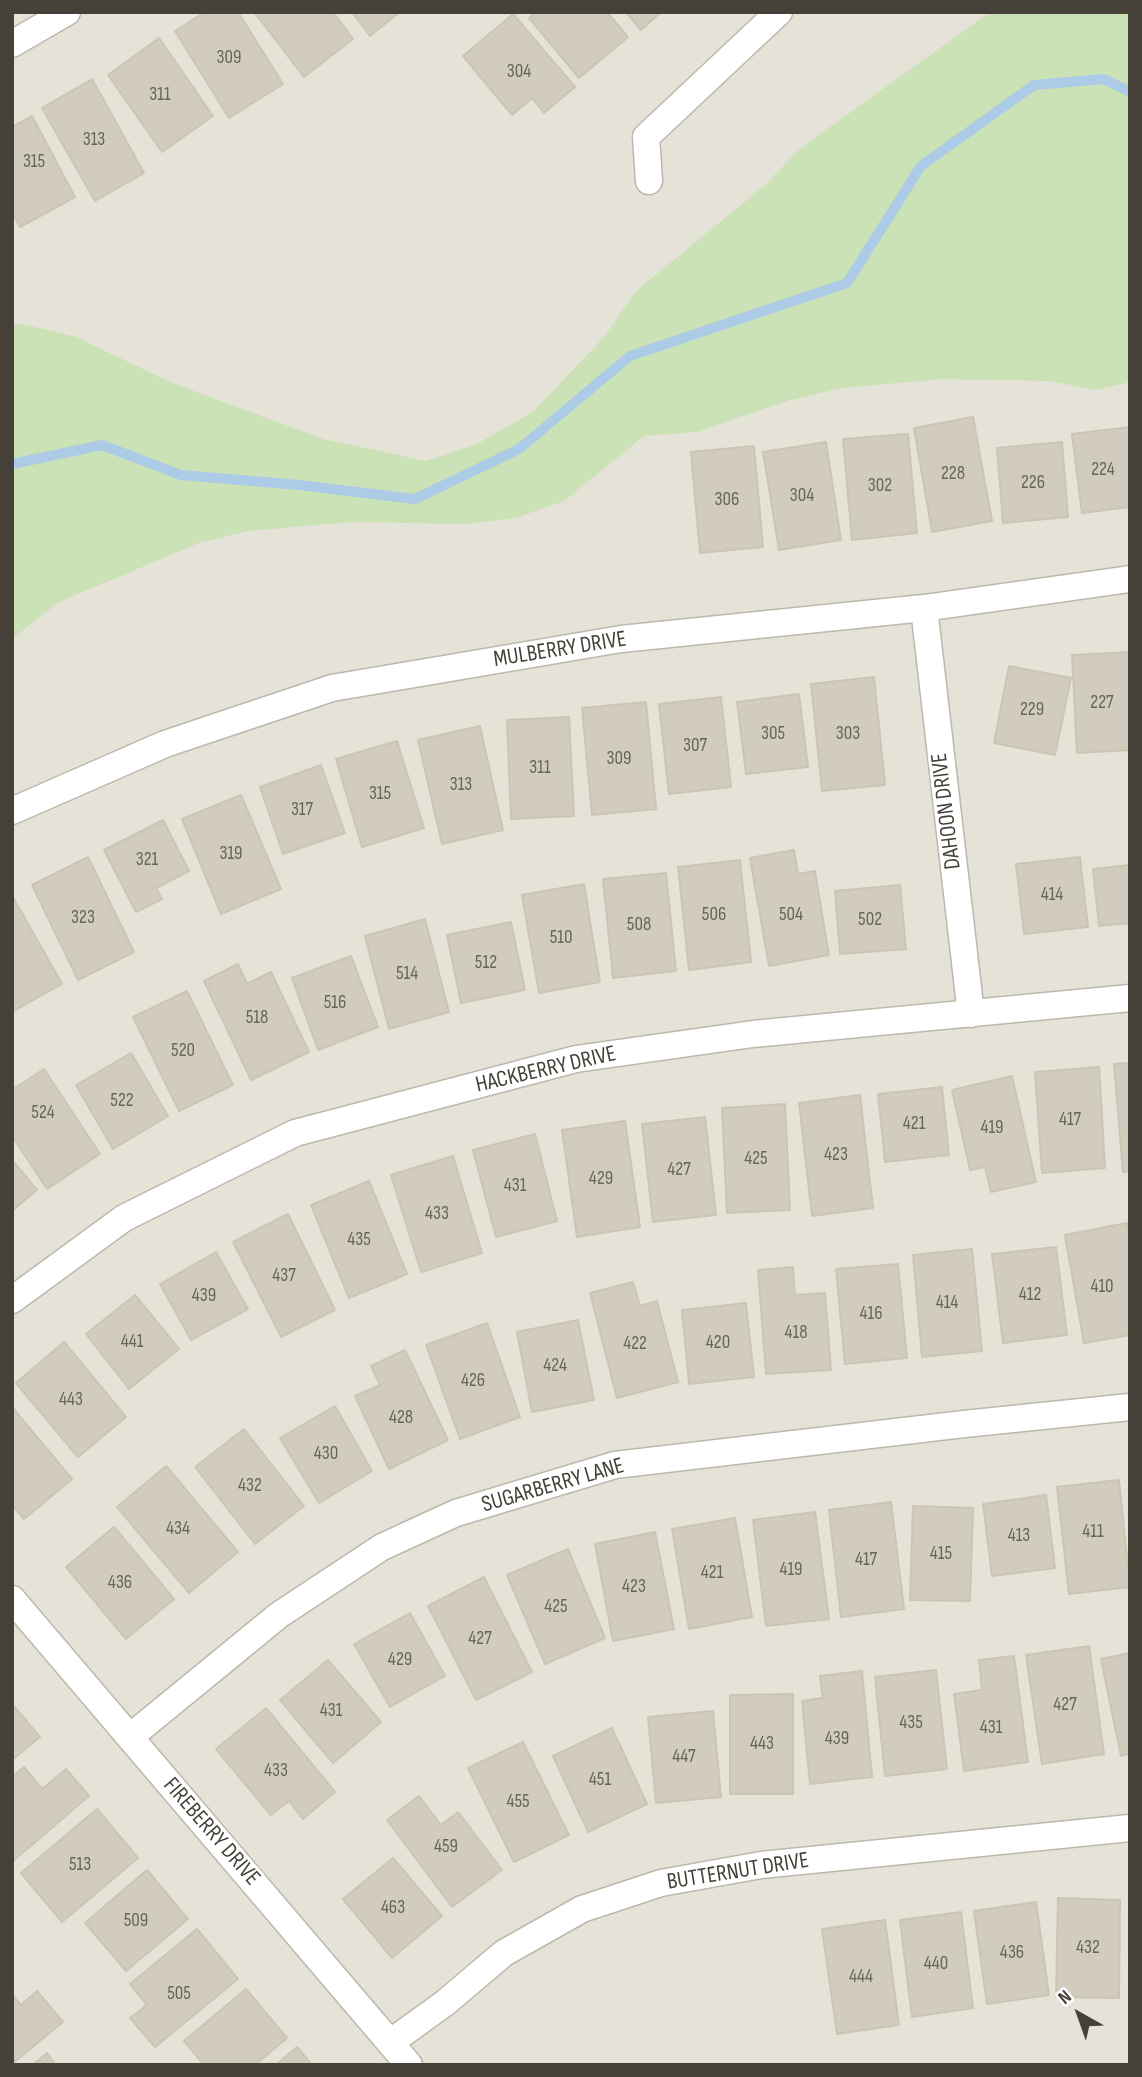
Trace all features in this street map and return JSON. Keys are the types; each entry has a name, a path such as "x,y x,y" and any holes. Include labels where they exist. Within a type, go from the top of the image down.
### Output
{"street":[{"path":"12,44 67,12"},
{"path":"649,181 646,137 779,12"},
{"name":"MULBERRY DRIVE","path":"12,811 165,744 332,688 621,639 924,608 1130,579"},
{"name":"DAHOON DRIVE","path":"924,608 971,1014"},
{"name":"HACKBERRY DRIVE","path":"12,1300 124,1218 295,1133 576,1059 754,1034 1130,998"},
{"name":"SUGARBERRY LANE","path":"130,1737 279,1615 382,1547 456,1513 615,1465 1130,1407"},
{"name":"FIREBERRY DRIVE","path":"12,1599 409,2065"},
{"name":"BUTTERNUT DRIVE","path":"391,2042 445,2003 504,1953 582,1909 661,1883 761,1865 1130,1828"}],"shaded area":[{"path":"12,12 1130,12 1130,2065 12,2065"}],"green space":[{"path":"990,12 1130,12 1130,382 1096,390 1049,381 942,379 842,388 790,400 696,432 644,436 564,501 516,518 466,524 352,522 249,531 199,543 59,602 12,639 12,325 22,324 76,337 170,382 323,439 426,461 477,444 534,411 605,336 636,291 764,186 801,148"}],"building":[{"path":"205,12 238,12 283,84 229,118 175,31"},
{"path":"254,12 333,12 353,39 304,77"},
{"path":"352,12 400,12 370,36"},
{"path":"536,12 607,12 628,37 579,78 529,18"},
{"path":"626,12 661,12 641,30"},
{"path":"513,14 575,87 544,113 532,98 512,115 463,56"},
{"path":"159,38 213,116 162,152 108,75"},
{"path":"92,79 144,173 95,201 42,108"},
{"path":"32,116 75,197 20,227 12,212 12,127"},
{"path":"973,417 992,521 932,532 914,428"},
{"path":"1130,427 1130,507 1082,513 1072,434"},
{"path":"908,434 917,533 852,540 843,439"},
{"path":"826,442 841,540 779,550 763,452"},
{"path":"1062,442 1068,517 1003,523 997,448"},
{"path":"754,446 763,547 700,553 691,452"},
{"path":"1130,652 1130,750 1077,753 1072,655"},
{"path":"1009,666 1071,678 1055,755 994,743"},
{"path":"874,677 885,785 822,791 811,684"},
{"path":"799,694 808,767 746,774 737,702"},
{"path":"721,697 731,787 669,794 659,704"},
{"path":"646,702 656,809 592,815 582,708"},
{"path":"569,717 574,816 511,819 507,720"},
{"path":"480,726 503,830 442,844 418,740"},
{"path":"397,741 424,828 362,847 336,759"},
{"path":"321,765 345,833 283,854 260,787"},
{"path":"241,795 281,889 221,914 182,819"},
{"path":"163,820 189,871 156,888 162,899 136,912 104,850"},
{"path":"794,850 798,874 815,871 829,955 769,966 750,858"},
{"path":"88,857 134,952 78,980 32,885"},
{"path":"1080,857 1088,927 1024,934 1016,864"},
{"path":"740,860 751,962 689,970 678,867"},
{"path":"1130,865 1130,923 1099,926 1093,869"},
{"path":"666,873 676,971 613,978 603,879"},
{"path":"584,884 600,982 539,993 522,895"},
{"path":"900,885 906,949 840,954 835,891"},
{"path":"14,899 62,984 12,1012 12,900"},
{"path":"425,919 449,1012 389,1029 365,936"},
{"path":"511,922 525,990 461,1003 447,935"},
{"path":"351,956 378,1027 318,1050 292,978"},
{"path":"238,964 247,984 271,972 309,1052 251,1080 204,981"},
{"path":"187,991 233,1085 179,1111 133,1017"},
{"path":"131,1053 168,1116 113,1149 76,1085"},
{"path":"1130,1063 1130,1171 1123,1172 1114,1064"},
{"path":"1099,1067 1105,1168 1042,1173 1035,1072"},
{"path":"44,1069 100,1154 47,1189 12,1136 12,1090"},
{"path":"1012,1076 1036,1182 991,1192 985,1167 970,1170 952,1090"},
{"path":"942,1087 949,1155 885,1162 878,1094"},
{"path":"860,1095 873,1208 812,1216 799,1103"},
{"path":"785,1104 790,1210 727,1213 722,1108"},
{"path":"705,1117 716,1215 653,1222 642,1124"},
{"path":"625,1121 640,1227 577,1237 562,1130"},
{"path":"535,1134 557,1221 496,1237 473,1150"},
{"path":"453,1156 482,1253 421,1272 391,1175"},
{"path":"12,1160 37,1190 12,1211"},
{"path":"369,1181 407,1274 349,1298 311,1205"},
{"path":"288,1214 335,1310 281,1337 233,1242"},
{"path":"1127,1223 1130,1240 1130,1335 1084,1343 1065,1235"},
{"path":"1056,1247 1067,1335 1003,1343 992,1254"},
{"path":"972,1249 982,1351 922,1357 913,1255"},
{"path":"216,1252 248,1309 191,1340 160,1284"},
{"path":"898,1264 907,1358 845,1364 836,1269"},
{"path":"793,1267 795,1295 825,1293 831,1370 766,1374 758,1270"},
{"path":"633,1282 640,1306 657,1301 678,1382 617,1398 590,1293"},
{"path":"135,1295 179,1349 129,1389 86,1334"},
{"path":"746,1303 754,1377 689,1384 682,1310"},
{"path":"578,1320 594,1400 532,1412 517,1332"},
{"path":"487,1323 520,1417 460,1439 426,1345"},
{"path":"64,1342 126,1417 78,1457 16,1383"},
{"path":"405,1350 448,1440 389,1469 355,1396 380,1385 371,1366"},
{"path":"335,1406 372,1471 319,1503 280,1438"},
{"path":"12,1407 72,1479 24,1519 12,1505"},
{"path":"244,1429 304,1506 255,1544 195,1467"},
{"path":"166,1466 238,1552 189,1593 117,1507"},
{"path":"1119,1480 1130,1587 1069,1594 1057,1487"},
{"path":"1046,1495 1055,1568 992,1576 983,1504"},
{"path":"891,1502 904,1609 841,1617 829,1510"},
{"path":"913,1506 973,1508 970,1601 910,1600"},
{"path":"815,1512 829,1619 766,1626 753,1520"},
{"path":"735,1518 752,1617 689,1629 672,1529"},
{"path":"114,1527 174,1599 126,1639 66,1567"},
{"path":"655,1532 674,1629 613,1641 595,1544"},
{"path":"568,1549 605,1638 545,1664 507,1575"},
{"path":"484,1577 532,1672 476,1700 428,1606"},
{"path":"410,1613 445,1676 390,1707 354,1644"},
{"path":"1089,1646 1104,1754 1042,1764 1026,1655"},
{"path":"1130,1653 1130,1754 1121,1756 1101,1659"},
{"path":"1014,1656 1028,1762 964,1771 954,1694 982,1690 979,1660"},
{"path":"328,1660 381,1722 333,1763 280,1700"},
{"path":"936,1670 947,1769 885,1776 875,1677"},
{"path":"862,1671 872,1777 810,1784 802,1701 823,1698 820,1676"},
{"path":"793,1694 793,1794 730,1794 730,1695"},
{"path":"12,1704 40,1737 12,1760"},
{"path":"266,1708 335,1792 303,1819 289,1801 271,1815 216,1749"},
{"path":"713,1711 721,1797 656,1803 648,1717"},
{"path":"612,1728 647,1804 588,1832 553,1756"},
{"path":"523,1742 569,1835 514,1862 468,1768"},
{"path":"24,1767 42,1789 66,1769 89,1796 12,1862 12,1777"},
{"path":"419,1796 441,1825 458,1812 502,1870 452,1907 387,1820"},
{"path":"97,1809 138,1858 62,1922 21,1873"},
{"path":"393,1858 442,1916 392,1958 343,1899"},
{"path":"147,1870 188,1919 126,1971 85,1923"},
{"path":"1058,1898 1120,1900 1119,1998 1056,1997"},
{"path":"1036,1902 1049,1995 987,2004 974,1911"},
{"path":"961,1912 973,2008 912,2017 900,1920"},
{"path":"885,1920 899,2025 837,2034 822,1929"},
{"path":"197,1929 238,1979 155,2047 130,2018 147,2005 130,1984"},
{"path":"246,1989 287,2038 255,2065 204,2065 184,2041"},
{"path":"37,1991 63,2022 12,2064 12,1995 21,2005"},
{"path":"297,2047 312,2065 276,2065"},
{"path":"47,2053 56,2065 33,2065"}],"waterway":[{"path":"12,464 102,445 181,475 415,499 519,449 630,356 847,283 921,166 1034,85 1104,79 1130,92"}]}
